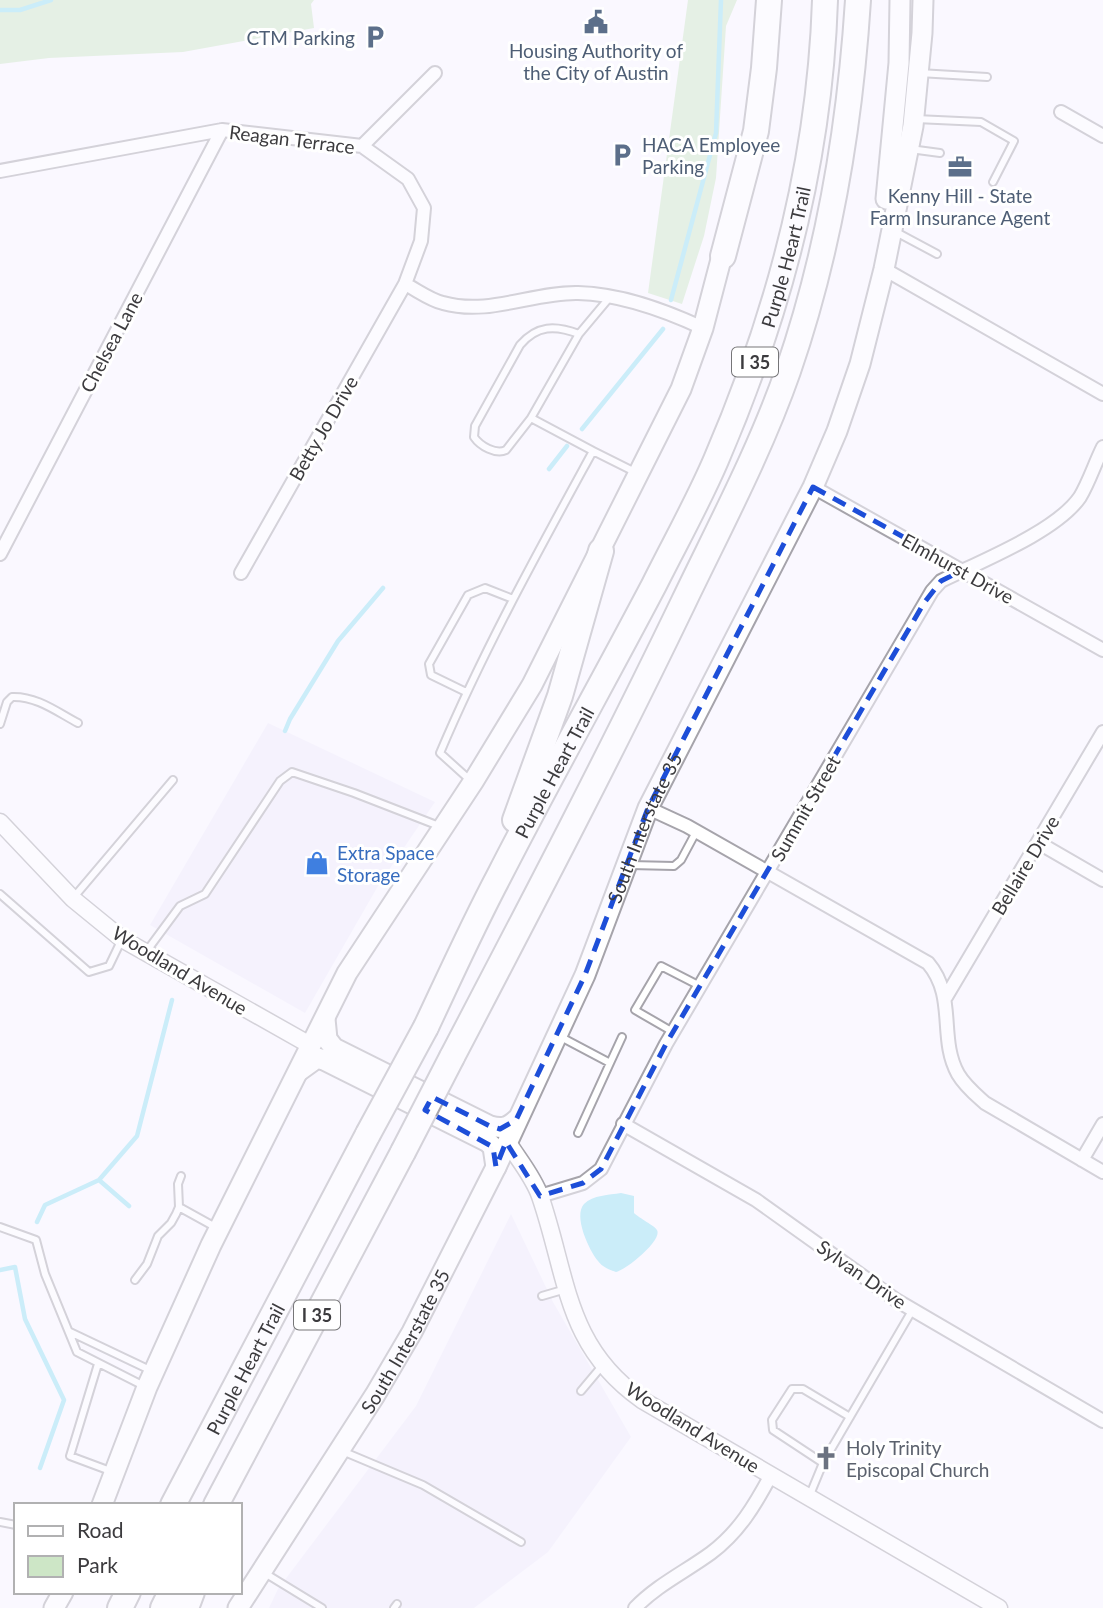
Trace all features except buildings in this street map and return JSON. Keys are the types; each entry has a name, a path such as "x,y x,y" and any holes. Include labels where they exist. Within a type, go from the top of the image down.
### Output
{"highway":[{"path":"723,256 756,131 769,0"},
{"name":"Purple Heart Trail","path":"174,1503 426,1027 498,877 686,523 715,462 757,356 792,239 807,165 822,54 825,0"},
{"name":"Purple Heart Trail","path":"217,1503 403,1152 636,699 745,475 787,372 820,262 837,184 855,45 858,0"},
{"path":"498,877 517,812 560,696 601,551"},
{"path":"223,1503 231,1478"}],"main road":[{"path":"103,1503 150,1380 218,1229 347,973 473,782 532,685 681,389 703,328 723,256 748,110 758,0"},
{"path":"878,297 874,264 890,175 899,62 900,0"},
{"name":"South Interstate 35","path":"238,1608 412,1332 558,1035 585,975 648,808 813,487 837,431 860,364 892,230 914,119 923,0"},
{"path":"325,1018 327,1039 334,1048 490,1126 500,1129 508,1127 516,1120"},
{"path":"297,1073 317,1058 324,1060 488,1142 493,1147 495,1167"}],"street":[{"path":"362,146 435,73"},
{"path":"1061,112 1103,136"},
{"name":"Reagan Terrace","path":"0,171 222,130 362,146 408,179 424,208 421,241 405,284"},
{"name":"Chelsea Lane","path":"0,554 4,539 222,130"},
{"path":"884,269 1103,394"},
{"path":"405,284 443,303 472,306 500,305 577,293 610,297 663,310 703,328"},
{"name":"Betty Jo Drive","path":"241,573 405,284"},
{"name":"Summit Street","path":"540,1196 583,1183 601,1169 673,1032 932,591 941,581 1039,531 1066,512 1079,497 1103,447"},
{"name":"Elmhurst Drive","path":"813,487 1103,650"},
{"name":"Bellaire Drive","path":"946,997 1103,732"},
{"path":"648,808 919,956 936,972 946,997 951,1056 958,1074 969,1090 985,1103 1103,1172"},
{"name":"Woodland Avenue","path":"0,822 73,899 122,939 310,1045"},
{"path":"1039,843 1103,880"},
{"name":"Sylvan Drive","path":"624,1124 756,1200 913,1309 1103,1421"},
{"path":"1082,1160 1103,1124"},
{"name":"Woodland Avenue","path":"507,1141 531,1176 540,1196 566,1289 583,1334 603,1365 621,1383 642,1399 999,1608"},
{"path":"635,1608 663,1583 710,1554 731,1535 749,1514 771,1475"}],"lane":[{"path":"918,73 987,77"},
{"path":"914,119 981,122 1014,141 993,182"},
{"path":"908,149 940,153"},
{"path":"892,230 937,254"},
{"path":"579,334 557,327 542,328 527,336 475,426 474,437 481,444 502,452 506,450 531,418 579,334 610,297"},
{"path":"531,418 639,474"},
{"path":"473,782 440,752 466,692 513,599 593,451"},
{"path":"466,692 431,675 429,664 468,595 485,588 513,599"},
{"path":"0,724 7,702 12,697 37,701 78,723"},
{"path":"145,953 180,906 205,894 280,780 292,772 428,820 442,828"},
{"path":"73,899 173,779"},
{"path":"626,865 674,866 681,860 696,832"},
{"path":"0,894 89,972 109,966 122,939"},
{"path":"673,1032 635,1010 661,966 700,986"},
{"path":"558,1035 610,1063"},
{"path":"578,1133 622,1037"},
{"path":"135,1280 148,1264 158,1236 171,1223 179,1207 177,1184 181,1176"},
{"path":"179,1207 218,1229"},
{"path":"0,1227 36,1240 45,1274 78,1352 98,1364 150,1380"},
{"path":"542,1296 566,1289"},
{"path":"809,1497 823,1463 913,1309"},
{"path":"70,1332 150,1380"},
{"path":"98,1364 70,1456 115,1472"},
{"path":"581,1391 603,1365"},
{"path":"823,1463 773,1430 772,1420 792,1390 803,1389 850,1417"},
{"path":"340,1450 423,1485 521,1542"},
{"path":"261,1571 322,1608"}],"highlighted area":[{"path":"813,487 963,570 941,581 924,603 666,1044 601,1169 583,1183 540,1196 506,1142 496,1167 493,1147 425,1110 432,1097 500,1129 516,1120 585,975 648,808"}],"shaded area":[{"path":"268,723 435,802 378,886 305,1013 150,925"},
{"path":"511,1214 553,1302 631,1437 548,1552 474,1608 269,1608 278,1589 416,1406"}],"green space":[{"path":"0,0 314,0 311,4 314,28 183,52 49,58 0,64"},
{"path":"688,0 737,0 726,26 716,178 704,236 682,304 648,293"}],"water":[{"path":"621,1193 634,1196 634,1213 656,1228 657,1235 655,1241 642,1254 616,1272 602,1265 594,1256 580,1216 581,1209 588,1201"}],"waterway":[{"path":"0,10 20,10 51,0"},
{"path":"671,300 716,133 721,0"},
{"path":"582,429 663,329"},
{"path":"549,469 567,446"},
{"path":"285,731 338,641 383,588"},
{"path":"37,1222 45,1205 99,1180 137,1136 172,1000"},
{"path":"99,1180 129,1206"},
{"path":"0,1270 15,1267 25,1319 64,1400 40,1468"}],"place":[{"name":"Housing Authority of the City of Austin","path":"596,22"},
{"name":"CTM Parking","path":"375,37"},
{"name":"HACA Employee Parking","path":"622,155"},
{"name":"Kenny Hill - State Farm Insurance Agent","path":"960,167"},
{"name":"Extra Space Storage","path":"317,863"},
{"name":"Holy Trinity Episcopal Church","path":"826,1458"}]}
